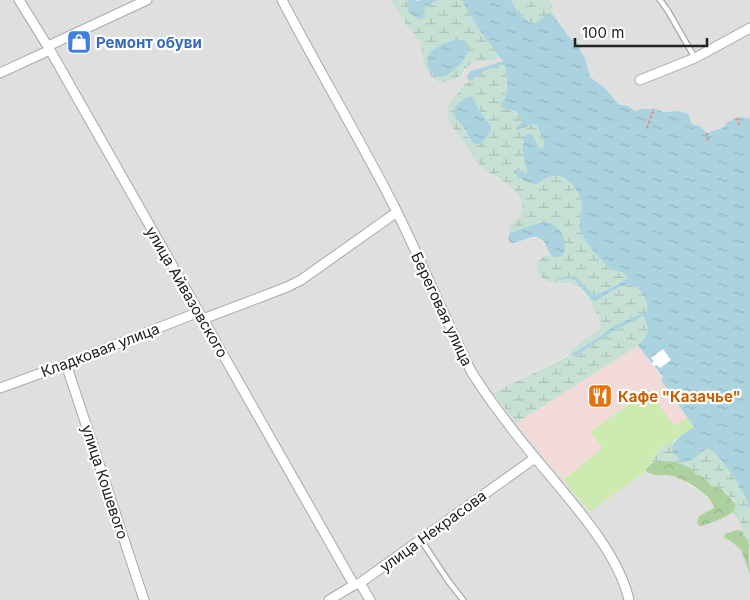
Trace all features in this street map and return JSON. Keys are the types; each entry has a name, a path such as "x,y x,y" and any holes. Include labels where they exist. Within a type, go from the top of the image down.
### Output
{"street":[{"name":"улица Айвазовского","path":"19,0 49,48 201,316 357,584 370,600"},
{"path":"0,73 147,0"},
{"name":"Береговая улица","path":"282,0 397,212 471,371 481,388 535,458 577,508 603,545 616,565 629,600"},
{"path":"640,80 695,58 750,28"},
{"name":"Кладковая улица","path":"0,388 287,287 301,280 397,212"},
{"name":"улица Кошевого","path":"66,364 144,600"},
{"name":"улица Некрасова","path":"329,600 357,584 421,540 535,458"}],"lane":[{"path":"660,0 695,58"},
{"path":"421,540 463,600"}],"path":[{"path":"647,128 654,109"},
{"path":"736,118 739,125"},
{"path":"707,133 708,143"}],"shaded area":[{"path":"0,0 391,0 420,43 424,65 434,79 448,81 455,79 463,75 467,65 494,60 499,55 503,61 471,71 468,74 467,78 469,81 456,94 451,126 471,152 495,177 508,185 516,193 522,203 520,216 509,227 508,239 515,244 523,239 539,238 546,245 550,255 545,256 546,281 574,284 579,287 594,308 602,324 595,334 575,346 568,355 493,393 590,512 646,471 651,475 670,476 682,480 702,491 714,505 714,508 707,512 722,517 733,512 740,523 742,531 737,530 724,535 724,538 741,550 750,575 750,600 0,600"},
{"path":"550,0 750,0 750,118 739,117 727,122 724,127 707,133 700,126 692,124 688,114 679,111 664,112 654,109 641,109 635,111 628,106 618,104 590,77 580,48 571,41 551,12"},
{"path":"638,346 663,378 661,380 688,418 674,427 649,389 590,432 602,448 563,480 516,423"}],"green space":[{"path":"391,0 409,0 407,4 424,8 438,0 461,0 481,33 499,55 494,60 471,64 465,69 463,74 455,79 441,83 428,72 424,65 420,43","holes":["460,39 465,41 433,51 449,41"]},
{"path":"511,0 550,0 553,8 551,12 532,25 518,12"},
{"path":"502,65 505,66 506,91 501,103 521,118 522,122 516,131 533,124 537,126 544,142 544,147 540,149 532,134 524,141 522,148 527,172 523,174 520,180 536,185 545,179 557,176 571,183 580,197 582,210 579,226 583,237 608,267 622,272 628,278 594,295 575,276 559,278 559,280 572,279 576,281 593,301 597,301 620,287 632,285 640,291 647,306 647,311 613,326 601,336 573,353 572,356 575,357 612,332 643,316 648,329 638,346 516,423 493,393 568,356 578,344 597,332 601,328 601,324 593,306 578,286 548,281 538,273 538,262 545,256 550,255 553,257 544,222 509,234 509,227 522,212 518,195 476,161 447,117 451,101 462,86 482,73","holes":["474,100 491,126 470,141 462,125 455,117 455,108 461,102"]},
{"path":"649,389 674,426 688,418 694,427 663,446 656,453 646,471 590,512 563,480 602,448 590,432"},
{"path":"674,440 673,445 692,460 705,450 710,449 729,470 750,509 750,545 733,512 736,505 734,500 728,497 725,491 719,487 712,486 702,476 695,474 693,470 683,465 669,461 652,463 660,449"},
{"path":"660,461 676,461 691,467 712,486 722,489 735,503 735,510 722,518 699,526 697,522 699,516 714,508 712,503 697,488 684,481 672,476 652,474 646,471 648,466"},
{"path":"737,530 742,531 750,545 750,575 741,550 724,538 724,535 727,533"}],"water":[{"path":"409,0 438,0 424,8 425,17 420,19 407,9"},
{"path":"461,0 511,0 518,12 532,25 551,12 571,40 574,39 581,48 579,49 585,58 590,77 605,88 618,104 628,106 635,111 654,109 664,112 679,111 688,114 692,124 700,126 707,133 724,127 727,122 739,117 750,118 750,509 742,492 723,462 710,449 705,450 692,460 684,462 673,451 674,442 694,427 661,380 663,377 638,346 648,329 643,316 612,332 575,357 572,356 573,353 601,336 613,326 647,311 646,301 643,294 633,285 614,290 597,301 593,301 576,281 572,279 559,280 558,278 575,276 594,295 628,278 622,272 608,267 583,237 579,226 582,210 580,197 571,183 562,177 554,176 536,185 523,180 515,174 514,170 518,169 523,174 527,172 522,148 524,141 522,137 529,133 532,134 540,149 544,147 544,142 537,126 533,124 516,131 516,127 522,122 519,115 502,107 501,103 504,100 507,86 505,66 502,65 486,71 472,81 469,81 467,78 471,71 503,61 481,33"},
{"path":"455,39 464,41 468,45 465,57 448,75 442,77 435,76 429,70 427,58 437,47"},
{"path":"467,97 472,97 491,126 487,137 479,144 474,144 471,141 453,112 458,103"},
{"path":"544,222 556,226 562,234 565,247 562,256 553,257 550,255 546,244 539,238 532,237 514,243 511,243 508,239 509,234 513,232"}],"pier":[{"path":"663,349 671,360 660,368 657,365 654,366 652,363 654,361 651,358"}],"place":[{"name":"Ремонт обуви","path":"79,42"},
{"name":"Кафе \"Казачье\"","path":"600,396"}]}
